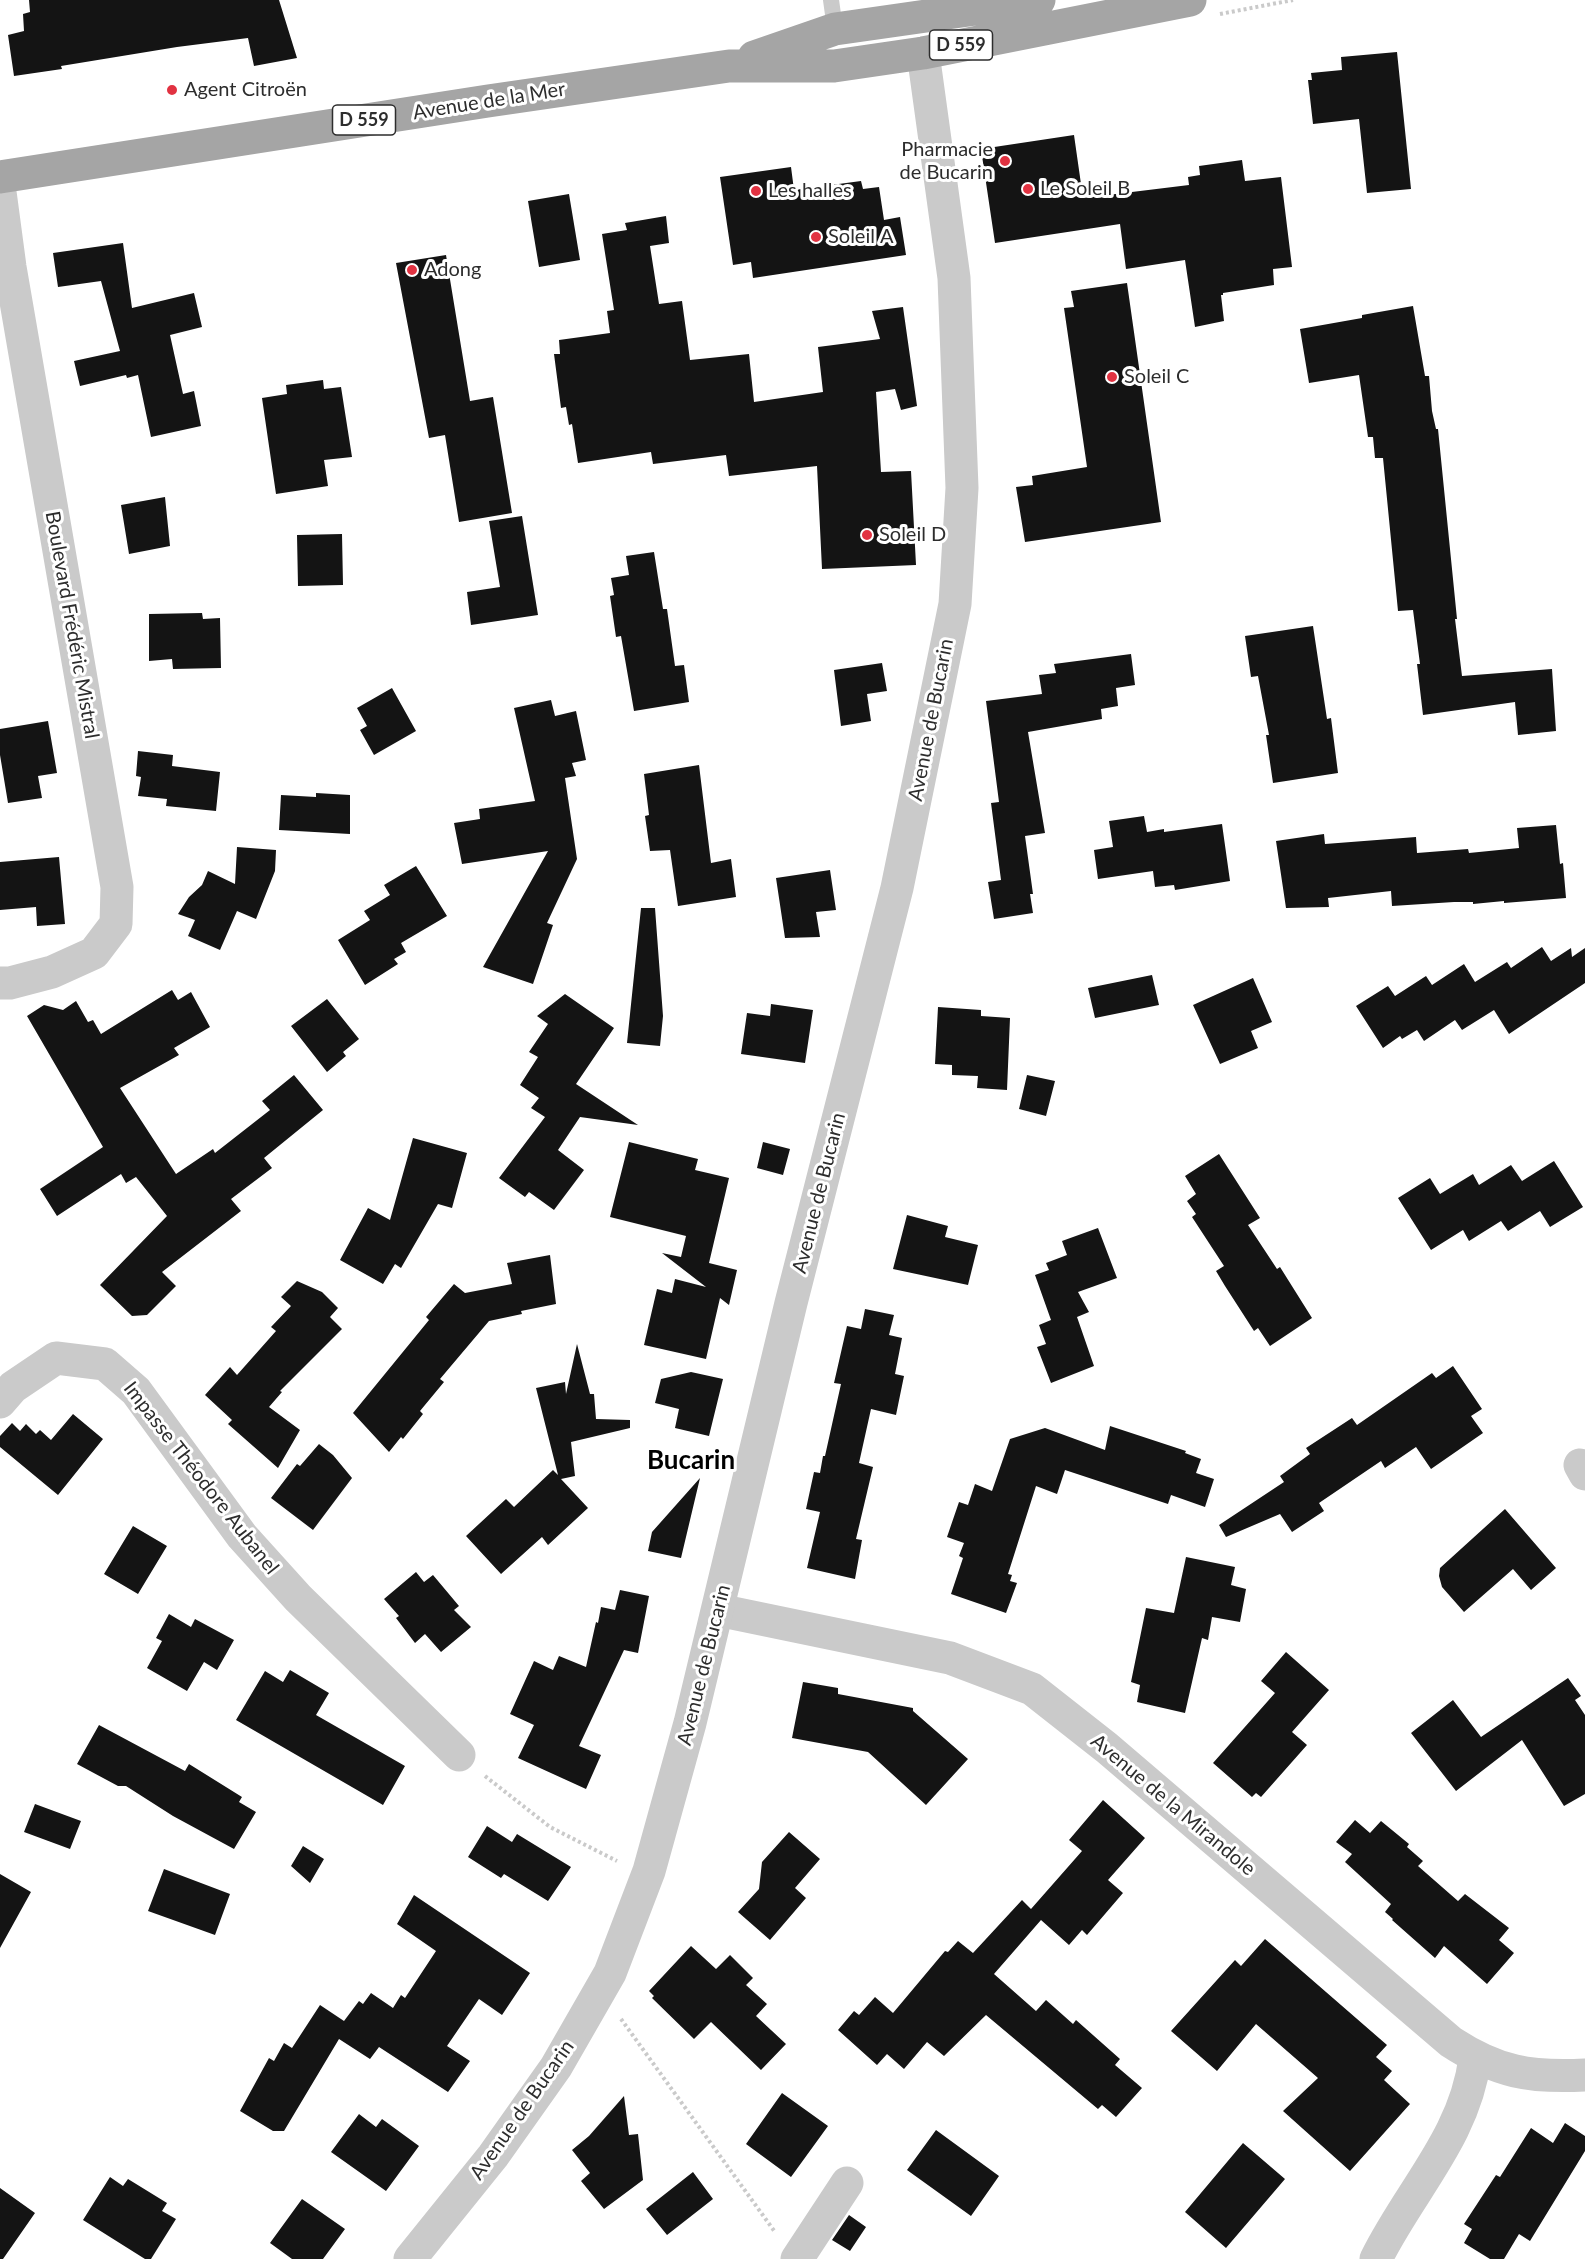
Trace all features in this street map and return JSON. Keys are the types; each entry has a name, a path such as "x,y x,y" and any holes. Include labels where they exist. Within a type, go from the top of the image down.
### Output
{"main road":[{"name":"Avenue de la Mer","path":"729,66 833,15 1039,0"},
{"name":"Avenue de la Mer","path":"0,177 729,66 834,66 923,53 1190,0"}],"street":[{"name":"Avenue de Bucarin","path":"410,2259 493,2156 556,2067 610,1973 646,1877 687,1734 791,1303 897,888 955,604 962,488 954,278 923,53"},
{"name":"Boulevard Frédéric Mistral","path":"0,192 12,278 117,886 116,924 94,953 52,972 10,983 0,983"},
{"name":"Impasse Théodore Aubanel","path":"0,1402 13,1387 56,1358 105,1364 136,1391 242,1536 298,1598 459,1755"},
{"name":"Avenue de la Mirandole","path":"718,1610 950,1658 1032,1689 1107,1748 1451,2042 1475,2058 1502,2069 1545,2076 1585,2075"},
{"path":"1376,2259 1389,2232 1451,2136 1472,2083 1475,2058"},
{"path":"789,2249 847,2183"}],"path":[{"path":"459,1755 550,1827 646,1877"},
{"path":"600,1990 789,2249"}],"building":[{"path":"29,0 279,0 297,58 254,66 248,38 177,47 14,76 8,35 24,31 23,14 30,12"},
{"path":"1397,52 1411,189 1367,193 1359,119 1313,124 1308,80 1312,80 1311,73 1342,70 1341,57"},
{"path":"1074,135 1083,198 1189,185 1188,177 1200,175 1199,166 1242,160 1245,181 1281,177 1292,267 1273,269 1274,285 1223,293 1221,295 1224,321 1195,327 1185,260 1126,269 1120,224 995,243 981,149"},
{"name":"Soleil A","path":"791,167 794,190 861,181 863,189 879,187 884,220 900,217 906,255 753,278 751,262 733,265 720,177"},
{"path":"569,194 580,260 539,267 528,201"},
{"path":"666,216 669,243 650,246 659,304 682,301 690,360 749,354 754,402 823,392 818,347 880,339 872,311 903,307 917,406 901,410 895,389 876,392 881,472 911,471 916,565 822,569 817,466 729,476 726,455 653,464 651,452 578,463 572,424 569,425 566,407 561,408 554,354 560,354 559,340 610,333 607,311 614,310 602,234 627,230 625,223"},
{"path":"123,243 132,308 194,293 202,327 170,335 183,394 194,391 201,426 151,437 138,375 127,378 126,375 80,386 74,361 120,351 101,281 58,287 53,253"},
{"path":"446,255 470,401 493,397 512,513 459,522 445,435 429,438 396,263"},
{"name":"Soleil C","path":"1127,283 1161,522 1025,542 1016,487 1033,485 1032,476 1087,467 1064,308 1074,307 1071,291"},
{"path":"1413,306 1425,376 1429,376 1432,411 1436,429 1438,429 1462,676 1552,669 1556,731 1518,735 1515,702 1423,715 1417,664 1420,664 1413,610 1398,611 1383,458 1375,458 1373,437 1368,437 1359,375 1309,383 1300,329"},
{"path":"323,380 324,389 341,387 352,457 324,460 328,486 276,494 262,398 287,394 286,385"},
{"path":"165,497 170,546 129,554 121,505"},
{"path":"522,516 538,615 471,625 467,592 500,587 489,521"},
{"path":"342,534 343,585 298,586 297,535"},
{"path":"654,552 663,609 667,609 675,666 684,665 689,702 634,711 621,636 616,637 610,596 614,595 611,578 629,575 626,556"},
{"path":"202,613 203,619 220,618 221,668 173,669 172,659 149,661 149,614"},
{"path":"1313,626 1327,719 1331,718 1338,773 1273,783 1266,735 1269,735 1258,676 1251,677 1245,636"},
{"path":"1131,654 1135,685 1116,688 1118,706 1101,709 1102,719 1028,732 1045,833 1025,836 1033,894 1030,894 1033,913 994,919 988,882 1001,880 991,803 999,802 986,701 1042,694 1039,675 1056,673 1054,664"},
{"path":"882,663 887,691 867,694 871,721 841,726 834,670"},
{"path":"392,688 416,731 374,755 360,730 367,726 357,708"},
{"path":"551,700 555,716 576,711 586,760 572,763 576,776 565,778 577,859 547,923 553,925 533,984 483,967 548,851 462,864 454,823 480,819 479,809 535,801 514,708"},
{"path":"48,721 57,773 38,776 42,798 8,803 0,755 0,729"},
{"path":"138,751 173,755 172,766 220,772 216,811 166,806 167,799 138,796 141,777 136,776"},
{"path":"699,765 711,863 731,859 736,897 678,906 670,850 650,851 645,816 649,815 644,774"},
{"path":"316,793 350,795 350,834 279,830 281,795 316,797"},
{"path":"1144,816 1147,832 1164,829 1164,832 1222,824 1230,881 1175,890 1174,885 1155,887 1153,871 1098,879 1094,850 1113,847 1109,821"},
{"path":"1556,825 1566,898 1504,903 1504,901 1473,904 1473,902 1454,902 1392,906 1391,891 1328,898 1329,907 1286,908 1276,841 1324,834 1325,844 1416,837 1417,853 1468,849 1469,853 1519,848 1517,828"},
{"path":"237,847 276,850 275,871 256,919 237,911 220,950 188,936 195,920 178,914 189,897 202,885 208,871 235,884"},
{"path":"59,857 65,924 37,926 36,907 0,910 0,862"},
{"path":"416,866 447,916 401,943 406,952 394,959 398,964 365,985 338,940 370,920 364,911 390,895 384,885"},
{"path":"830,870 836,910 816,912 820,937 785,938 776,878"},
{"path":"641,908 655,908 663,1016 660,1046 627,1043"},
{"path":"1542,947 1551,961 1571,948 1572,957 1585,948 1585,983 1509,1034 1494,1010 1462,1030 1455,1020 1424,1041 1417,1030 1402,1039 1400,1036 1383,1048 1356,1006 1388,986 1395,996 1426,976 1432,985 1464,964 1475,982 1507,962 1511,968"},
{"path":"1152,975 1159,1005 1095,1018 1088,988"},
{"path":"1253,978 1272,1022 1251,1031 1258,1048 1220,1064 1193,1005"},
{"path":"172,990 178,1000 191,992 210,1027 174,1048 179,1055 120,1088 176,1174 213,1149 215,1153 270,1110 262,1101 294,1075 323,1110 264,1158 272,1168 231,1199 241,1211 162,1272 176,1286 147,1315 132,1316 100,1285 167,1216 136,1177 126,1183 121,1174 57,1216 40,1189 103,1147 27,1016 44,1005 63,1010 76,1001 88,1022 93,1020 101,1034"},
{"path":"565,994 614,1028 576,1084 638,1125 580,1117 558,1150 584,1170 554,1210 529,1192 525,1197 499,1178 545,1117 531,1108 539,1098 520,1085 538,1057 529,1052 548,1024 537,1016"},
{"path":"327,999 359,1039 343,1052 346,1056 327,1072 291,1026"},
{"path":"771,1004 813,1010 805,1063 741,1054 747,1013 770,1016"},
{"path":"938,1007 981,1010 981,1016 1010,1018 1007,1090 977,1088 978,1076 952,1075 952,1065 935,1064"},
{"path":"1027,1075 1055,1081 1046,1116 1019,1109"},
{"path":"413,1138 467,1153 452,1208 438,1204 401,1268 395,1264 383,1284 340,1260 368,1208 390,1220"},
{"path":"629,1142 698,1159 695,1170 729,1178 709,1263 737,1270 729,1305 720,1298 706,1359 644,1345 657,1289 672,1293 675,1279 706,1287 662,1253 681,1257 686,1236 610,1217"},
{"path":"763,1142 790,1149 783,1175 757,1168"},
{"path":"1219,1154 1260,1218 1248,1225 1277,1269 1280,1267 1312,1318 1270,1346 1258,1328 1254,1331 1216,1271 1224,1266 1192,1217 1196,1214 1187,1201 1196,1194 1185,1176"},
{"path":"1554,1161 1583,1207 1550,1227 1540,1211 1508,1231 1501,1221 1469,1241 1463,1230 1431,1250 1398,1198 1430,1178 1440,1194 1473,1174 1479,1185 1511,1165 1522,1181"},
{"path":"907,1215 948,1226 945,1237 978,1245 968,1285 893,1269"},
{"path":"1098,1228 1117,1278 1078,1292 1089,1312 1077,1317 1094,1366 1051,1383 1037,1347 1046,1344 1039,1325 1051,1320 1035,1275 1049,1270 1046,1263 1067,1255 1062,1241"},
{"path":"550,1255 556,1304 521,1311 522,1314 489,1321 440,1379 444,1382 420,1411 423,1414 389,1452 353,1413 429,1320 426,1317 454,1284 465,1293 512,1284 507,1263"},
{"path":"297,1281 322,1292 338,1308 330,1317 342,1329 280,1391 282,1392 269,1407 300,1430 278,1468 228,1424 232,1420 205,1395 230,1367 237,1375 276,1331 271,1327 291,1306 281,1297"},
{"path":"865,1309 894,1315 889,1335 902,1338 895,1374 904,1376 896,1415 871,1409 859,1463 873,1467 856,1539 862,1540 855,1579 807,1568 820,1512 806,1509 814,1472 820,1473 823,1456 825,1456 841,1384 834,1383 847,1326 861,1329"},
{"path":"577,1344 590,1394 594,1394 596,1419 630,1420 630,1428 571,1442 575,1476 561,1479 588,1508 548,1545 542,1537 501,1574 466,1536 506,1499 514,1507 553,1470 558,1475 536,1388 565,1382 566,1394"},
{"path":"1453,1366 1482,1409 1471,1416 1483,1433 1431,1469 1416,1447 1385,1468 1381,1461 1319,1503 1324,1511 1292,1532 1280,1514 1226,1537 1219,1525 1284,1482 1280,1476 1310,1454 1306,1448 1352,1418 1357,1425 1432,1373 1436,1378"},
{"path":"691,1372 723,1379 709,1436 675,1428 679,1409 655,1403 661,1379"},
{"path":"73,1414 103,1439 58,1495 0,1447 0,1436 12,1423 20,1431 26,1424 36,1434 40,1430 51,1440"},
{"path":"1110,1426 1186,1451 1185,1453 1201,1459 1196,1473 1214,1479 1205,1507 1171,1495 1168,1504 1065,1470 1057,1494 1036,1486 1008,1574 1012,1575 1010,1581 1017,1583 1006,1613 951,1594 963,1558 959,1556 964,1543 947,1537 959,1502 968,1505 975,1484 992,1491 1010,1439 1045,1428 1105,1450"},
{"path":"319,1444 333,1455 352,1478 313,1530 271,1498 297,1464 300,1466"},
{"path":"700,1478 681,1558 648,1551 652,1532"},
{"path":"1505,1509 1556,1568 1531,1590 1513,1569 1464,1612 1442,1587 1439,1576 1440,1568"},
{"path":"133,1526 167,1546 138,1594 104,1574"},
{"path":"1186,1557 1235,1567 1231,1585 1246,1589 1240,1622 1212,1617 1208,1640 1202,1638 1185,1713 1137,1702 1140,1685 1131,1682 1146,1608 1174,1613"},
{"path":"416,1572 424,1582 433,1575 459,1606 454,1610 471,1627 441,1652 425,1634 415,1643 396,1618 399,1616 384,1599"},
{"path":"620,1590 649,1596 638,1653 624,1650 579,1746 601,1755 586,1789 518,1758 534,1725 510,1714 534,1661 553,1670 559,1656 586,1667 601,1607 615,1610"},
{"path":"169,1614 191,1627 195,1619 234,1640 217,1670 204,1662 187,1691 147,1668 162,1641 156,1638"},
{"path":"1286,1652 1329,1690 1292,1732 1307,1745 1261,1797 1256,1793 1252,1797 1213,1763 1275,1693 1261,1681"},
{"path":"290,1670 329,1693 316,1715 405,1766 383,1805 236,1720 265,1671 283,1682"},
{"path":"1568,1678 1581,1696 1575,1700 1585,1715 1585,1794 1564,1806 1522,1740 1456,1791 1411,1733 1453,1700 1481,1737"},
{"path":"803,1682 838,1688 838,1694 913,1708 913,1711 968,1759 926,1805 868,1752 792,1738"},
{"path":"99,1725 185,1771 189,1764 242,1797 239,1802 256,1812 234,1849 173,1816 126,1786 118,1786 77,1764"},
{"path":"1103,1800 1145,1838 1108,1880 1123,1893 1087,1935 1082,1930 1069,1945 1041,1920 994,1974 1036,2011 1046,2000 1073,2024 1076,2020 1120,2059 1115,2065 1142,2088 1116,2117 1102,2105 1098,2109 986,2015 944,2056 927,2042 904,2069 887,2054 877,2065 838,2030 854,2011 859,2015 875,1997 893,2013 945,1951 948,1952 958,1941 973,1953 1022,1900 1031,1909 1082,1851 1069,1840"},
{"path":"35,1804 81,1821 70,1849 24,1832"},
{"path":"1355,1820 1370,1833 1381,1821 1409,1844 1407,1847 1423,1861 1418,1866 1458,1901 1465,1894 1509,1928 1499,1940 1514,1953 1487,1984 1444,1946 1435,1958 1385,1912 1391,1904 1345,1862 1352,1854 1336,1842"},
{"path":"487,1826 512,1842 517,1834 571,1867 548,1901 504,1874 501,1878 468,1857"},
{"path":"789,1832 820,1859 795,1888 806,1898 770,1940 738,1912 759,1889 762,1862"},
{"path":"303,1846 324,1859 310,1883 291,1866"},
{"path":"164,1869 230,1894 215,1935 148,1911"},
{"path":"0,1874 31,1892 0,1948"},
{"path":"414,1895 530,1973 502,2015 479,1999 447,2046 470,2061 448,2092 379,2047 370,2059 339,2039 284,2131 273,2131 240,2111 269,2058 274,2061 284,2043 292,2048 320,2005 344,2021 359,2001 363,2004 371,1993 393,2008 401,1995 405,1998 436,1951 397,1924"},
{"path":"1265,1939 1387,2045 1376,2057 1392,2071 1384,2080 1410,2104 1350,2171 1283,2111 1318,2078 1256,2024 1217,2071 1171,2031 1235,1960 1241,1966"},
{"path":"691,1946 716,1969 730,1955 753,1978 746,1985 767,2004 756,2016 786,2044 761,2070 711,2022 694,2039 652,1998 654,1996 649,1991"},
{"path":"782,2093 828,2126 791,2177 746,2144"},
{"path":"624,2096 629,2135 638,2134 643,2180 604,2209 581,2181 590,2173 572,2150 589,2136"},
{"path":"359,2114 376,2127 382,2119 419,2146 386,2191 331,2152"},
{"path":"1565,2123 1585,2136 1585,2151 1530,2241 1519,2234 1504,2259 1490,2259 1464,2243 1472,2229 1464,2224 1496,2175 1500,2177 1531,2128 1553,2143"},
{"path":"936,2130 999,2176 971,2216 907,2170"},
{"path":"1243,2143 1285,2179 1226,2248 1185,2212"},
{"path":"693,2172 713,2199 667,2235 646,2209"},
{"path":"110,2177 123,2186 128,2179 167,2203 162,2211 176,2219 151,2259 145,2259 83,2220"},
{"path":"0,2188 35,2213 3,2259 0,2259"},
{"path":"302,2199 345,2229 323,2259 292,2259 270,2243"},
{"path":"849,2215 866,2227 850,2251 832,2240"}],"place":[{"name":"Agent Citroën","path":"172,90"},
{"name":"Pharmacie de Bucarin","path":"1005,161"},
{"name":"Le Soleil B","path":"1028,189"},
{"name":"Les halles","path":"756,191"},
{"name":"Soleil A","path":"816,237"},
{"name":"Adong","path":"412,270"},
{"name":"Soleil C","path":"1112,377"},
{"name":"Soleil D","path":"867,535"}],"district":[{"name":"Bucarin","path":"691,1461"}]}
